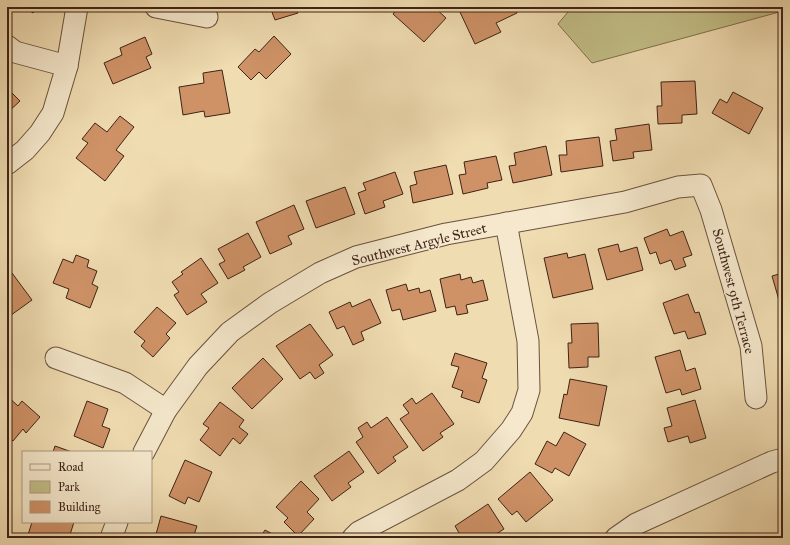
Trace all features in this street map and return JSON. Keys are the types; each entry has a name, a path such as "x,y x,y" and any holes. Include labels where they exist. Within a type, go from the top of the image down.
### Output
{"street":[{"path":"7,164 26,150 53,113 67,66 77,7"},
{"path":"156,7 207,17"},
{"path":"7,46 15,52 67,66"},
{"name":"Southwest Argyle Street","path":"145,451 166,410 198,366 230,332 270,303 320,273 356,257 446,234 625,202 678,187 701,186"},
{"name":"Southwest 9th Terrace","path":"701,186 711,210 752,346 756,398"},
{"path":"353,538 359,532 458,480 484,461 511,430 522,413 529,390 528,341 506,224"},
{"path":"56,358 125,383 166,410"},
{"path":"616,538 636,524 772,462 783,459"},
{"path":"111,538 117,523"}],"green space":[{"path":"572,7 783,7 783,11 592,63 558,24"}],"building":[{"path":"24,7 37,7 33,13"},
{"path":"270,7 296,7 298,13 275,20"},
{"path":"399,7 434,7 446,18 424,42 393,14"},
{"path":"466,7 515,7 517,13 496,23 501,32 475,44 459,10"},
{"path":"274,36 291,54 266,79 259,72 251,80 238,67 255,49 259,52"},
{"path":"145,37 152,54 146,57 151,68 113,84 104,63 122,55 120,48"},
{"path":"222,70 230,113 205,117 204,111 183,115 179,87 204,83 203,73"},
{"path":"695,81 697,114 682,115 682,123 658,124 657,106 662,106 661,82"},
{"path":"7,88 20,101 7,113"},
{"path":"733,92 763,108 749,134 712,113 720,99 727,103"},
{"path":"120,116 134,127 116,150 124,156 105,181 76,158 88,143 82,139 95,123 107,132"},
{"path":"649,124 652,150 633,152 634,158 613,161 610,141 617,140 615,129"},
{"path":"599,137 603,166 561,172 559,155 567,155 566,141"},
{"path":"546,146 552,175 513,183 509,166 516,165 514,153"},
{"path":"496,156 502,180 487,183 488,188 463,194 459,175 466,174 464,162"},
{"path":"446,165 453,194 413,203 410,186 417,184 414,172"},
{"path":"395,172 403,194 383,201 385,207 365,214 358,193 366,190 363,183"},
{"path":"345,187 355,214 316,228 306,201"},
{"path":"294,205 304,229 288,236 292,244 270,254 256,222"},
{"path":"667,229 670,236 683,231 692,255 683,258 686,266 675,270 671,260 660,264 656,252 650,254 644,238"},
{"path":"248,233 261,257 243,267 245,270 228,279 219,264 225,261 218,249"},
{"path":"618,244 620,252 637,247 643,270 607,280 598,249"},
{"path":"567,253 568,258 585,254 593,289 553,298 544,258"},
{"path":"76,255 89,260 87,267 97,271 92,284 98,287 90,308 66,298 69,289 53,283 63,259 73,263"},
{"path":"201,258 218,283 201,294 207,302 187,315 174,295 179,292 172,282 183,274 181,272"},
{"path":"12,273 32,300 7,318 7,276"},
{"path":"783,273 783,314 772,276"},
{"path":"460,274 461,280 471,277 473,283 483,280 488,300 466,305 468,313 457,315 455,306 446,308 440,279"},
{"path":"406,284 408,291 419,288 420,293 430,290 436,311 403,320 400,309 392,311 386,290"},
{"path":"688,294 695,313 699,312 706,334 688,339 685,331 674,334 663,303"},
{"path":"370,299 381,323 361,332 364,340 353,345 344,326 337,329 329,312 350,302 352,307"},
{"path":"157,307 176,323 166,334 170,338 153,357 141,346 145,341 134,332"},
{"path":"598,323 599,357 588,357 588,367 569,368 568,343 572,343 571,324"},
{"path":"310,324 333,355 319,365 324,373 315,379 310,372 300,379 276,346"},
{"path":"680,350 686,371 695,368 701,389 682,395 680,389 666,393 655,357"},
{"path":"455,353 487,363 482,378 487,380 479,403 461,397 463,391 452,387 459,367 451,365"},
{"path":"263,358 283,379 252,409 232,388"},
{"path":"570,379 607,386 599,426 559,418 564,394 567,395"},
{"path":"432,393 454,424 440,433 443,437 423,451 400,419 409,413 403,405 412,398 416,404"},
{"path":"7,396 18,406 22,401 40,417 26,433 23,429 13,441 7,436"},
{"path":"695,400 706,438 690,443 688,436 668,442 664,428 672,426 667,408"},
{"path":"87,401 108,409 102,426 110,429 103,448 74,436"},
{"path":"220,402 244,420 239,427 248,434 240,444 233,438 220,456 200,440 209,428 203,424"},
{"path":"387,417 408,447 393,457 396,461 378,474 356,442 363,437 358,428 367,422 371,428"},
{"path":"564,432 586,444 569,476 555,468 552,473 535,464 547,441 556,446"},
{"path":"55,446 69,451 53,451"},
{"path":"349,451 364,472 348,483 351,487 332,501 314,476"},
{"path":"185,460 212,472 199,502 188,497 185,504 169,496"},
{"path":"530,472 553,500 526,522 517,511 512,515 498,499"},
{"path":"301,481 319,499 307,512 314,519 298,536 284,522 288,518 276,507"},
{"path":"488,504 504,529 490,538 462,538 455,526"},
{"path":"161,516 197,526 193,538 155,538"},
{"path":"32,523 74,523 69,538 27,538"},
{"path":"265,530 280,538 260,538"}]}
